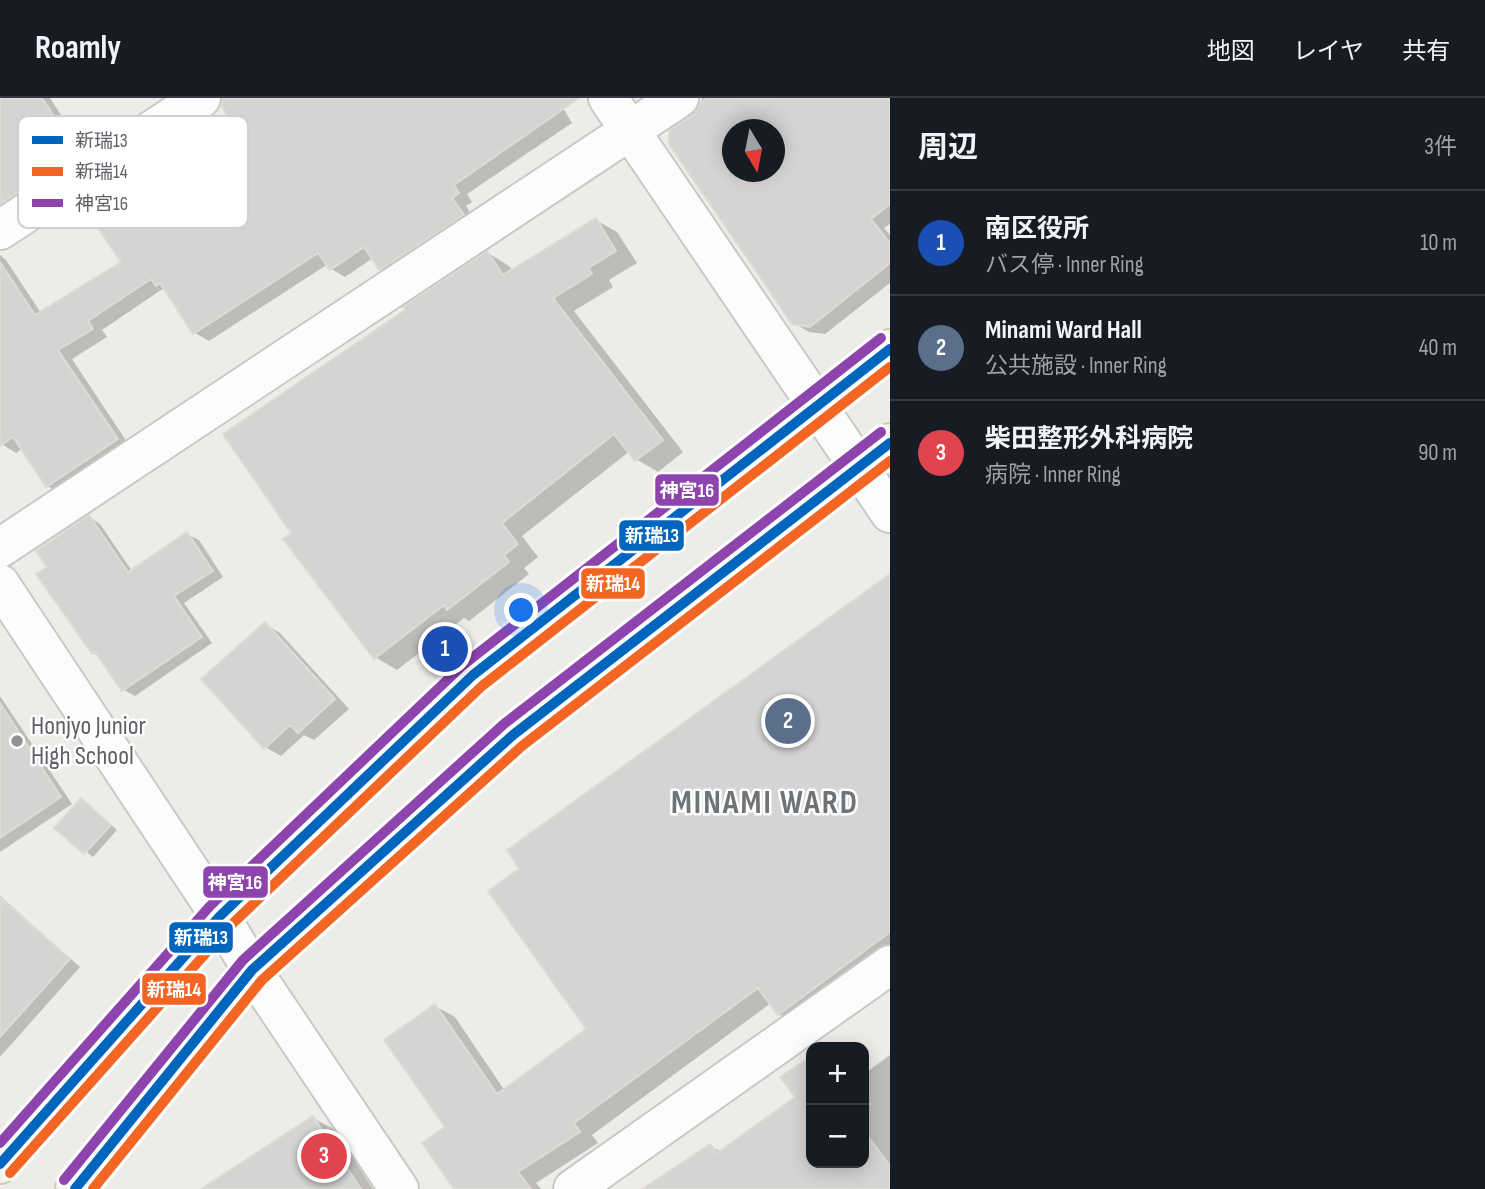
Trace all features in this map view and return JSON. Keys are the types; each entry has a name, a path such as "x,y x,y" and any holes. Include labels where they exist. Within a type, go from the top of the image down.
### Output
{"main road":[{"path":"0,1164 220,916 473,675 890,349"},
{"path":"75,1189 252,970 513,735 890,443"}],"street":[{"path":"174,116 201,98"},
{"path":"608,98 890,513"},
{"path":"0,548 679,98"},
{"path":"0,230 18,218"},
{"path":"0,584 220,916 252,970 399,1189"},
{"path":"573,1189 890,965"}],"building":[{"path":"0,98 42,98 54,116 18,116 18,192 0,204"},
{"path":"223,98 579,98 454,185 459,193 452,198 464,215 379,270 364,247 330,270 318,253 193,334 160,283 156,286 151,279 88,321 93,329 58,350 118,439 46,487 13,437 0,446 0,262 35,315 121,262 98,228 248,228 248,116 225,116 221,105"},
{"path":"707,98 890,98 890,204 871,219 890,243 890,263 810,327 792,324 669,144 669,131 691,116"},
{"path":"596,218 616,251 588,268 592,274 553,298 663,440 635,461 614,434 502,523 518,544 504,555 509,562 447,610 444,605 374,659 283,539 291,533 223,434 487,251 503,275"},
{"path":"89,515 128,572 187,532 213,571 174,596 202,637 122,691 95,652 92,654 36,574 47,567 36,551"},
{"path":"890,574 890,932 778,1015 758,988 574,1123 580,1132 518,1172 531,1189 454,1189 422,1143 445,1127 384,1040 435,1004 497,1094 586,1029 488,891 519,869 507,850"},
{"path":"265,622 335,699 298,733 290,725 264,749 201,679"},
{"name":"Honjyo Junior High School","path":"0,703 61,797 0,838"},
{"path":"81,798 111,825 84,854 54,828"},
{"path":"0,898 70,959 0,1037"},
{"path":"806,1060 806,1168 869,1168 869,1138 890,1166 890,1189 642,1189 710,1144 717,1153 795,1097 780,1077"},
{"path":"313,1116 361,1189 201,1189"}],"transit line":[{"name":"神宮16","path":"0,1143 210,906 463,665 881,338"},
{"name":"新瑞13","path":"0,1164 220,916 473,675 890,349"},
{"name":"新瑞14","path":"10,1173 230,926 482,686 890,367"},
{"name":"神宮16","path":"64,1180 243,960 504,724 881,432"},
{"name":"新瑞13","path":"75,1189 252,970 513,735 890,443"},
{"name":"新瑞14","path":"93,1189 262,980 522,746 890,461"}],"place":[{"name":"南区役所","path":"445,649"},
{"name":"Minami Ward Hall","path":"788,721"},
{"name":"Honjyo Junior High School","path":"17,741"},
{"name":"柴田整形外科病院","path":"324,1156"}],"district":[{"name":"MINAMI WARD","path":"765,803"}]}
